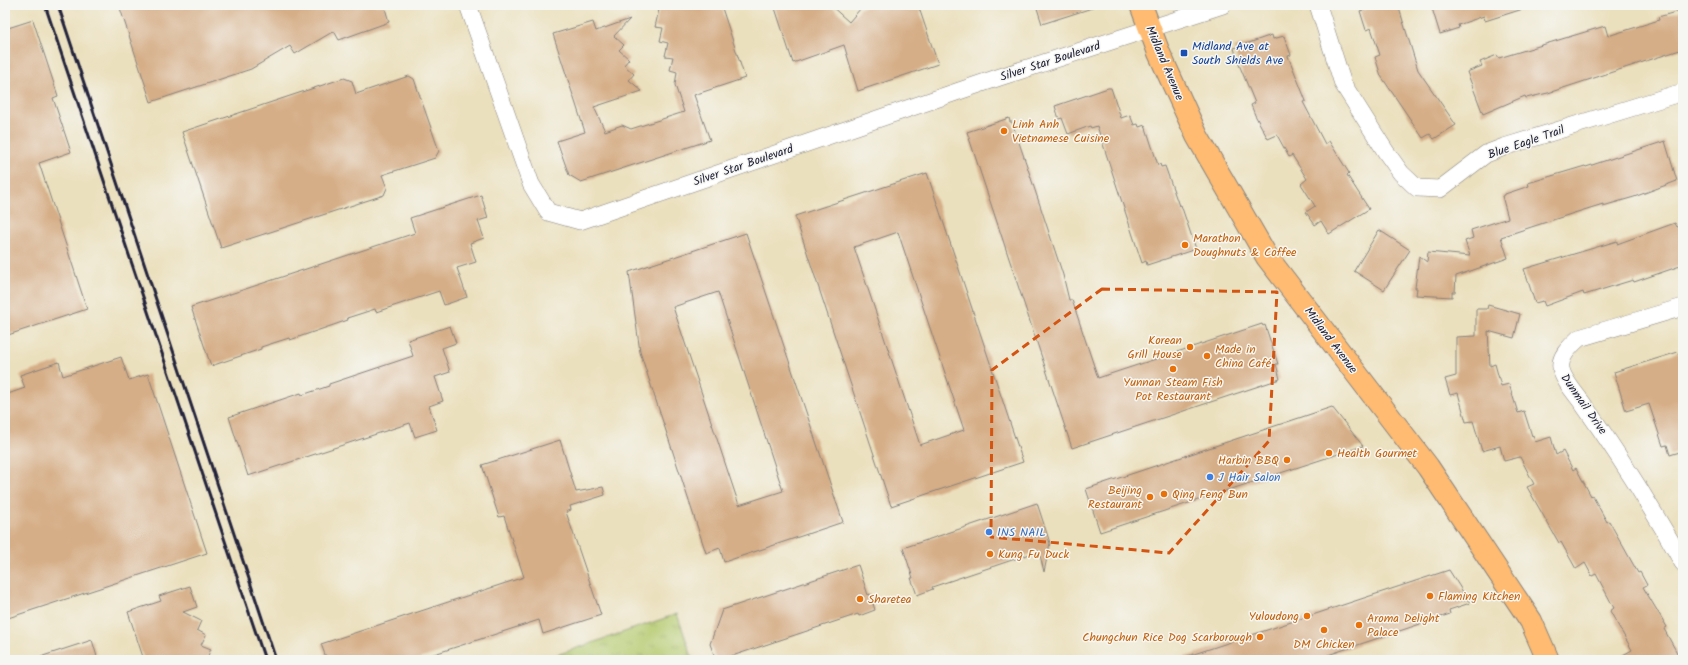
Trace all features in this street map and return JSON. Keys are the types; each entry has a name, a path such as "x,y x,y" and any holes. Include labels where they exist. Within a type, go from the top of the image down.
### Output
{"main road":[{"name":"Midland Avenue","path":"1141,5 1159,53 1198,136 1268,257 1428,467 1531,621 1548,660"}],"street":[{"name":"Silver Star Boulevard","path":"468,5 530,184 548,212 580,221 1000,77 1223,5"},
{"name":"Blue Eagle Trail","path":"1318,5 1343,84 1401,173 1418,188 1440,189 1486,154 1504,147 1683,92"},
{"name":"Dunmail Drive","path":"1683,307 1579,338 1568,350 1561,361 1560,370 1570,386 1611,441 1652,508 1683,563"}],"highlighted area":[{"path":"1102,289 1277,292 1269,441 1169,553 991,537 992,370"}],"green space":[{"path":"677,614 693,660 542,660"}],"building":[{"path":"119,5 384,5 389,22 339,40 334,31 295,54 290,46 251,69 151,102"},
{"path":"660,5 721,5 745,78 694,95 710,140 581,182 569,175 557,141 585,132 553,34 593,22 596,31 630,19 614,36 624,45 619,50 629,59 624,65 634,74 629,80 642,91 594,107 605,131 622,125 631,129 684,112 675,85 677,72 670,70 673,57 665,56 668,43 660,41 663,28 655,27"},
{"path":"774,5 830,5 849,22 861,8 872,5 918,5 938,64 858,91 844,45 793,63"},
{"path":"1036,5 1092,5 1092,8 1042,24"},
{"path":"1366,5 1398,5 1418,70 1456,125 1434,139 1430,134 1423,138 1381,76 1375,57 1380,55 1371,28 1366,30 1360,11 1367,9"},
{"path":"1431,5 1526,5 1526,8 1485,21 1484,16 1458,25 1459,28 1440,34"},
{"path":"1683,10 1683,49 1548,93 1526,98 1525,96 1483,114 1467,72 1482,66 1480,62 1497,55 1499,58 1605,26 1608,36 1659,20 1658,17"},
{"path":"33,20 58,96 53,98 71,152 39,163 87,309 5,336 5,29"},
{"path":"1272,35 1273,39 1284,36 1291,55 1288,56 1306,101 1303,102 1325,144 1329,141 1349,173 1347,175 1369,209 1329,234 1321,221 1315,225 1306,212 1315,206 1301,184 1307,179 1292,155 1289,157 1277,135 1268,139 1251,105 1255,103 1238,62 1234,48"},
{"path":"409,76 414,79 439,151 435,158 382,175 387,188 384,195 221,248 182,132 344,78 352,81 356,94"},
{"path":"1111,88 1121,118 1130,115 1134,125 1138,124 1139,127 1145,125 1158,165 1160,164 1161,167 1165,166 1179,206 1181,205 1196,249 1147,265 1146,261 1142,263 1097,126 1091,128 1090,126 1068,134 1062,118 1059,119 1055,106"},
{"path":"1009,118 1010,122 1012,122 1063,275 1069,300 1072,300 1098,378 1262,324 1263,326 1265,325 1278,364 1276,364 1280,379 1072,448 967,132"},
{"path":"1665,141 1677,181 1634,197 1603,206 1603,204 1501,237 1508,258 1456,276 1455,292 1452,292 1452,297 1416,295 1417,288 1415,288 1419,256 1427,262 1428,252 1470,256 1465,241 1473,238 1471,230 1508,218 1502,196 1505,194 1529,186 1528,183 1585,166 1586,167"},
{"path":"927,173 1023,462 891,506 795,216","holes":["898,232 964,430 920,445 854,247"]},
{"path":"481,195 488,218 478,221 484,238 470,243 476,262 457,268 467,297 444,305 439,291 376,312 375,309 347,318 348,320 290,340 289,338 261,347 261,349 211,366 191,307 415,233 410,218"},
{"path":"1675,223 1677,227 1683,225 1683,265 1634,282 1633,280 1584,295 1583,292 1545,306 1543,301 1535,303 1524,269 1617,241 1617,244"},
{"path":"1379,230 1410,250 1384,290 1354,271"},
{"path":"746,233 843,522 724,562 720,548 706,553 640,352 629,272","holes":["718,292 783,491 739,505 673,307"]},
{"path":"1488,305 1520,314 1514,338 1488,331 1490,366 1495,364 1501,386 1509,384 1518,413 1524,411 1535,442 1551,437 1556,455 1563,451 1573,470 1576,468 1607,522 1609,521 1638,573 1640,572 1647,585 1643,587 1667,627 1664,629 1681,660 1614,660 1632,650 1610,611 1614,608 1596,574 1592,576 1585,563 1576,569 1561,542 1559,543 1527,487 1534,484 1520,457 1504,461 1500,446 1482,451 1473,421 1466,422 1458,393 1450,395 1445,379 1456,376 1456,337 1476,336 1476,309 1487,309"},
{"path":"450,326 456,343 442,348 450,372 435,377 443,401 429,406 437,430 415,437 410,423 248,476 229,417 301,393 302,395 329,386 329,384 413,356 408,340"},
{"path":"1678,352 1680,356 1683,355 1683,451 1670,455 1667,445 1663,446 1649,404 1626,411 1614,372"},
{"path":"121,357 129,380 148,374 207,553 5,619 5,395 25,388 20,375 59,362 63,376"},
{"path":"1332,407 1363,446 1100,532 1086,489"},
{"path":"560,440 576,492 603,487 605,495 570,506 571,510 566,512 601,615 543,634 539,620 416,660 327,660 321,644 524,577 504,516 499,517 482,465"},
{"path":"1037,503 1050,543 1044,572 1039,551 932,587 933,589 917,595 903,548"},
{"path":"858,565 868,595 870,594 875,610 859,616 858,614 732,656 733,660 716,660 710,644 722,610"},
{"path":"1449,570 1470,603 1449,610 1450,614 1313,660 1185,660 1185,657"},
{"path":"190,586 197,607 183,612 201,621 197,630 206,635 201,645 211,649 206,660 144,660 128,612 161,601 159,596"},
{"path":"92,640 98,660 40,660 40,657"}],"railway":[{"path":"45,5 265,660"},
{"path":"58,5 276,660"}],"place":[{"name":"Midland Ave at South Shields Ave","path":"1184,53"},
{"name":"Linh Anh Vietnamese Cuisine","path":"1004,131"},
{"name":"Marathon Doughnuts & Coffee","path":"1185,245"},
{"name":"Korean Grill House","path":"1190,347"},
{"name":"Made in China Café","path":"1207,356"},
{"name":"Yunnan Steam Fish Pot Restaurant","path":"1173,369"},
{"name":"Health Gourmet","path":"1329,453"},
{"name":"Harbin BBQ","path":"1287,460"},
{"name":"J Hair Salon","path":"1210,477"},
{"name":"Qing Feng Bun","path":"1164,494"},
{"name":"Beijing Restaurant","path":"1150,497"},
{"name":"INS NAIL","path":"989,532"},
{"name":"Kung Fu Duck","path":"990,554"},
{"name":"Flaming Kitchen","path":"1430,596"},
{"name":"Sharetea","path":"860,599"},
{"name":"Yuloudong","path":"1307,616"},
{"name":"Aroma Delight Palace","path":"1359,625"},
{"name":"DM Chicken","path":"1324,630"},
{"name":"Chungchun Rice Dog Scarborough","path":"1260,637"}]}
